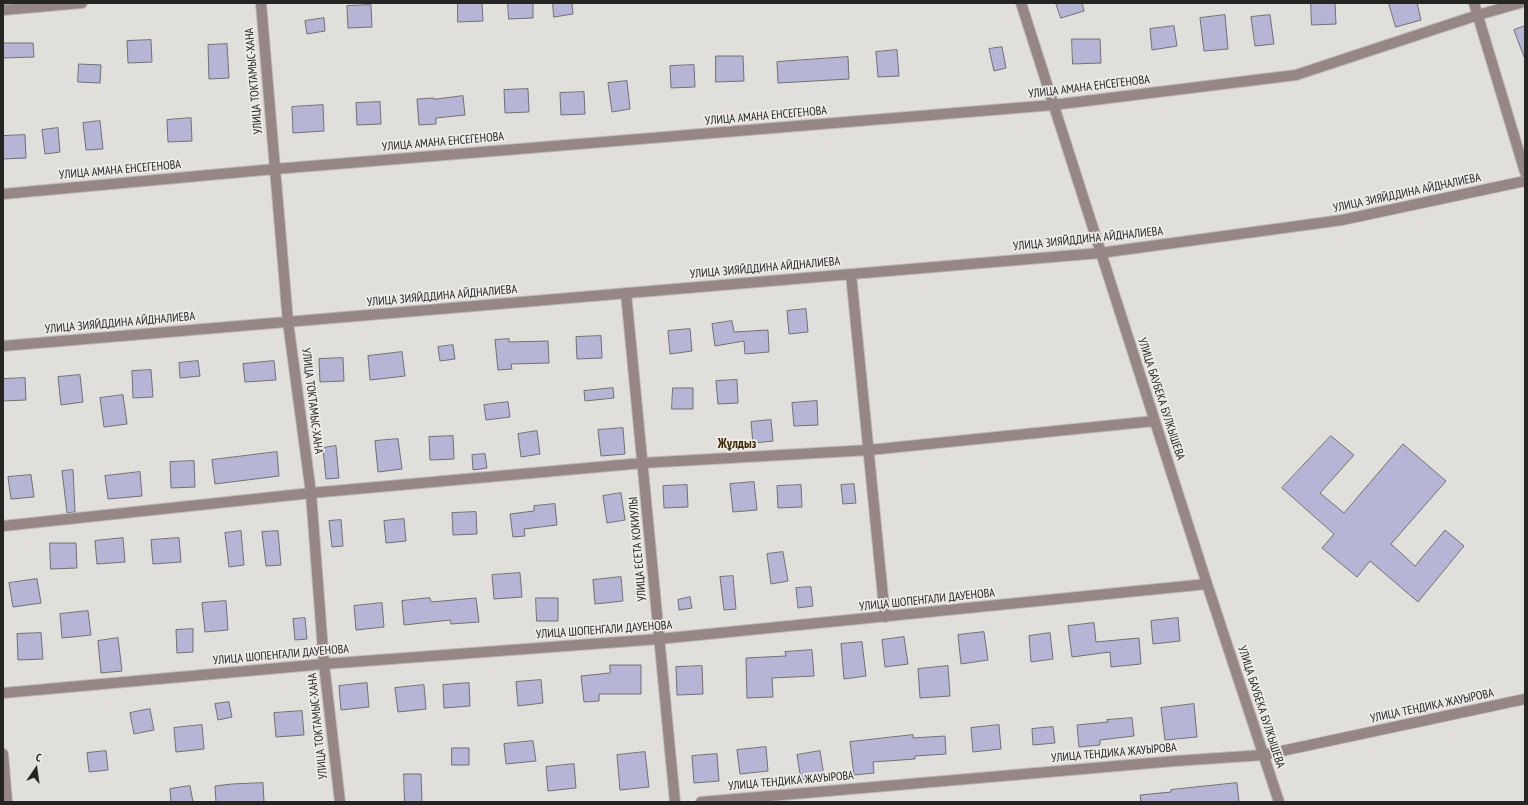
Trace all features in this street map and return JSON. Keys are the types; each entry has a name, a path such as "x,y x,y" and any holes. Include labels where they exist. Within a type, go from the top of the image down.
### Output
{"street":[{"path":"3,10 82,3"},
{"name":"УЛИЦА ТОКТАМЫС-ХАНА","path":"261,3 288,322 311,493 324,664 340,802"},
{"name":"УЛИЦА БАУБЕКА БУЛКЫШЕВА","path":"1021,3 1100,253 1279,802"},
{"path":"1474,3 1525,172"},
{"name":"УЛИЦА АМАНА ЕНСЕГЕНОВА","path":"3,194 275,169 1053,105 1296,75 1478,15 1520,3"},
{"name":"УЛИЦА ЗИЯЙДДИНА АЙДНАЛИЕВА","path":"3,346 1100,253 1342,220 1525,181"},
{"path":"851,274 885,617"},
{"name":"УЛИЦА ЕСЕТА КОКИУЛЫ","path":"626,293 675,802"},
{"path":"3,526 311,493 643,463 869,450 1154,420"},
{"name":"УЛИЦА ШОПЕНГАЛИ ДАУЕНОВА","path":"3,693 324,664 659,639 1207,584"},
{"name":"УЛИЦА ТЕНДИКА ЖАУЫРОВА","path":"701,802 1175,761 1263,755 1525,699"},
{"path":"3,754 7,802"}],"building":[{"path":"458,3 482,3 483,21 458,22"},
{"path":"508,3 533,3 533,18 509,19"},
{"path":"553,3 572,3 573,14 554,17"},
{"path":"1056,3 1082,3 1084,11 1061,18"},
{"path":"1311,3 1335,3 1336,24 1312,25"},
{"path":"1389,3 1417,3 1421,20 1396,27"},
{"path":"371,5 372,27 348,28 347,6"},
{"path":"1225,15 1228,49 1204,51 1200,18"},
{"path":"1270,15 1274,44 1255,46 1251,17"},
{"path":"324,18 325,31 307,34 305,21"},
{"path":"1174,26 1177,46 1152,50 1150,29"},
{"path":"1525,26 1525,57 1524,57 1514,30"},
{"path":"1072,39 1100,39 1101,63 1073,64"},
{"path":"151,40 152,62 128,63 127,41"},
{"path":"3,43 33,43 34,57 3,58"},
{"path":"227,44 229,78 209,79 208,45"},
{"path":"1002,47 1006,68 994,71 989,49"},
{"path":"897,50 899,76 878,77 876,52"},
{"path":"716,56 743,56 744,81 716,82"},
{"path":"848,57 849,79 778,83 777,62"},
{"path":"79,64 101,65 100,83 78,82"},
{"path":"694,65 695,87 671,88 670,66"},
{"path":"627,81 630,109 612,112 608,83"},
{"path":"528,89 529,112 505,113 504,90"},
{"path":"584,92 585,114 561,115 560,93"},
{"path":"463,96 465,115 436,118 436,124 419,125 417,99"},
{"path":"380,102 381,124 357,125 356,103"},
{"path":"323,105 324,131 293,133 292,107"},
{"path":"191,118 192,141 168,142 167,120"},
{"path":"100,121 103,149 86,150 83,123"},
{"path":"58,128 60,152 45,154 42,130"},
{"path":"25,135 26,158 3,159 3,136"},
{"path":"806,309 808,332 789,334 787,311"},
{"path":"732,321 734,332 768,330 769,352 745,354 744,341 715,346 712,324"},
{"path":"690,329 692,351 670,354 668,331"},
{"path":"601,336 602,358 577,359 576,337"},
{"path":"509,339 509,342 548,341 549,363 511,364 512,369 498,370 495,340"},
{"path":"453,345 455,359 440,361 438,347"},
{"path":"402,352 405,376 370,380 368,356"},
{"path":"343,358 344,381 320,382 319,359"},
{"path":"198,361 200,376 180,378 179,363"},
{"path":"274,361 276,380 245,382 243,364"},
{"path":"151,370 153,397 133,398 132,371"},
{"path":"80,375 83,402 61,405 58,377"},
{"path":"25,378 26,400 3,401 3,379"},
{"path":"737,380 738,403 718,404 716,381"},
{"path":"613,388 614,398 585,401 584,391"},
{"path":"673,388 693,388 693,409 672,409"},
{"path":"123,395 127,424 104,427 100,398"},
{"path":"817,401 818,425 794,426 792,403"},
{"path":"508,402 510,417 486,420 484,405"},
{"path":"771,420 773,441 753,443 751,422"},
{"path":"623,428 625,454 601,456 598,430"},
{"path":"537,431 540,454 521,457 518,434"},
{"path":"453,436 454,459 430,460 429,437"},
{"path":"1331,436 1354,455 1320,493 1344,513 1403,444 1446,481 1391,544 1415,566 1445,530 1464,546 1418,602 1370,561 1357,577 1322,548 1334,534 1282,488"},
{"path":"398,439 402,469 378,472 375,441"},
{"path":"336,446 339,478 326,479 323,448"},
{"path":"277,452 279,476 215,484 212,460"},
{"path":"485,454 487,468 473,470 472,455"},
{"path":"194,461 195,487 171,488 170,462"},
{"path":"73,470 75,512 67,513 62,471"},
{"path":"140,472 142,496 108,499 105,476"},
{"path":"31,475 34,497 11,499 8,477"},
{"path":"754,482 757,510 733,512 730,484"},
{"path":"854,484 856,503 843,504 841,485"},
{"path":"687,485 688,507 664,508 663,486"},
{"path":"801,485 802,507 778,508 777,486"},
{"path":"621,493 625,520 607,523 603,496"},
{"path":"555,504 557,525 524,529 525,536 513,537 510,514 534,511 534,506"},
{"path":"476,512 477,534 453,535 452,513"},
{"path":"404,519 406,541 386,543 384,521"},
{"path":"341,520 343,546 332,547 329,521"},
{"path":"241,531 244,565 229,567 225,533"},
{"path":"278,531 281,565 266,566 262,532"},
{"path":"123,538 125,562 97,564 95,541"},
{"path":"179,538 181,562 153,564 151,540"},
{"path":"50,543 76,543 77,568 51,569"},
{"path":"783,552 788,581 771,584 767,554"},
{"path":"520,573 522,597 494,599 492,575"},
{"path":"733,576 736,609 724,610 720,577"},
{"path":"621,577 623,601 595,604 593,580"},
{"path":"37,579 41,603 13,607 9,583"},
{"path":"811,587 813,606 798,608 796,588"},
{"path":"690,597 692,608 679,610 678,600"},
{"path":"430,598 431,602 476,598 479,622 451,624 450,620 404,625 402,601"},
{"path":"536,598 558,598 558,621 537,621"},
{"path":"226,601 228,630 205,632 202,603"},
{"path":"382,603 384,627 356,630 354,606"},
{"path":"88,611 91,635 62,638 60,614"},
{"path":"305,618 307,639 295,640 293,619"},
{"path":"1178,618 1180,641 1153,644 1151,621"},
{"path":"1094,623 1096,642 1139,638 1141,664 1111,667 1110,652 1072,657 1068,626"},
{"path":"193,629 193,652 177,653 176,630"},
{"path":"984,632 988,660 961,664 958,635"},
{"path":"41,633 43,659 18,660 17,634"},
{"path":"1050,633 1053,659 1031,662 1029,636"},
{"path":"904,637 908,664 885,667 882,640"},
{"path":"118,638 122,671 101,673 98,641"},
{"path":"862,642 866,676 844,679 841,644"},
{"path":"812,650 814,676 772,678 773,697 747,698 746,658 786,656 785,652"},
{"path":"610,665 641,665 641,694 599,694 599,701 584,702 581,676 610,673"},
{"path":"702,666 703,694 677,695 676,667"},
{"path":"948,666 950,696 920,698 918,669"},
{"path":"541,680 543,703 518,706 516,682"},
{"path":"367,683 369,707 341,710 339,686"},
{"path":"469,683 470,706 444,708 443,685"},
{"path":"424,685 426,709 398,712 395,688"},
{"path":"229,702 232,717 218,720 215,704"},
{"path":"1194,704 1197,737 1165,740 1161,708"},
{"path":"150,709 154,730 134,734 130,713"},
{"path":"302,711 304,735 276,737 274,713"},
{"path":"1132,718 1134,736 1100,740 1100,745 1079,747 1077,725"},
{"path":"202,725 204,749 176,752 174,728"},
{"path":"999,725 1001,749 973,752 971,728"},
{"path":"1053,727 1055,743 1033,745 1032,729"},
{"path":"913,735 913,738 945,736 946,754 915,756 915,759 873,762 874,773 854,775 850,742"},
{"path":"533,741 536,761 506,764 504,744"},
{"path":"766,747 768,771 740,774 737,750"},
{"path":"452,748 469,748 469,765 452,765"},
{"path":"106,751 108,770 89,772 87,753"},
{"path":"820,751 824,776 801,780 797,755"},
{"path":"645,752 649,787 620,790 617,755"},
{"path":"717,754 719,781 694,783 692,756"},
{"path":"574,764 576,788 548,791 546,767"},
{"path":"404,774 421,774 422,802 405,802"},
{"path":"263,783 264,802 216,802 215,786"},
{"path":"1237,783 1239,802 1141,802 1140,795"},
{"path":"190,786 193,802 171,802 170,789"}],"district":[{"name":"Жұлдыз","path":"737,444"}]}
